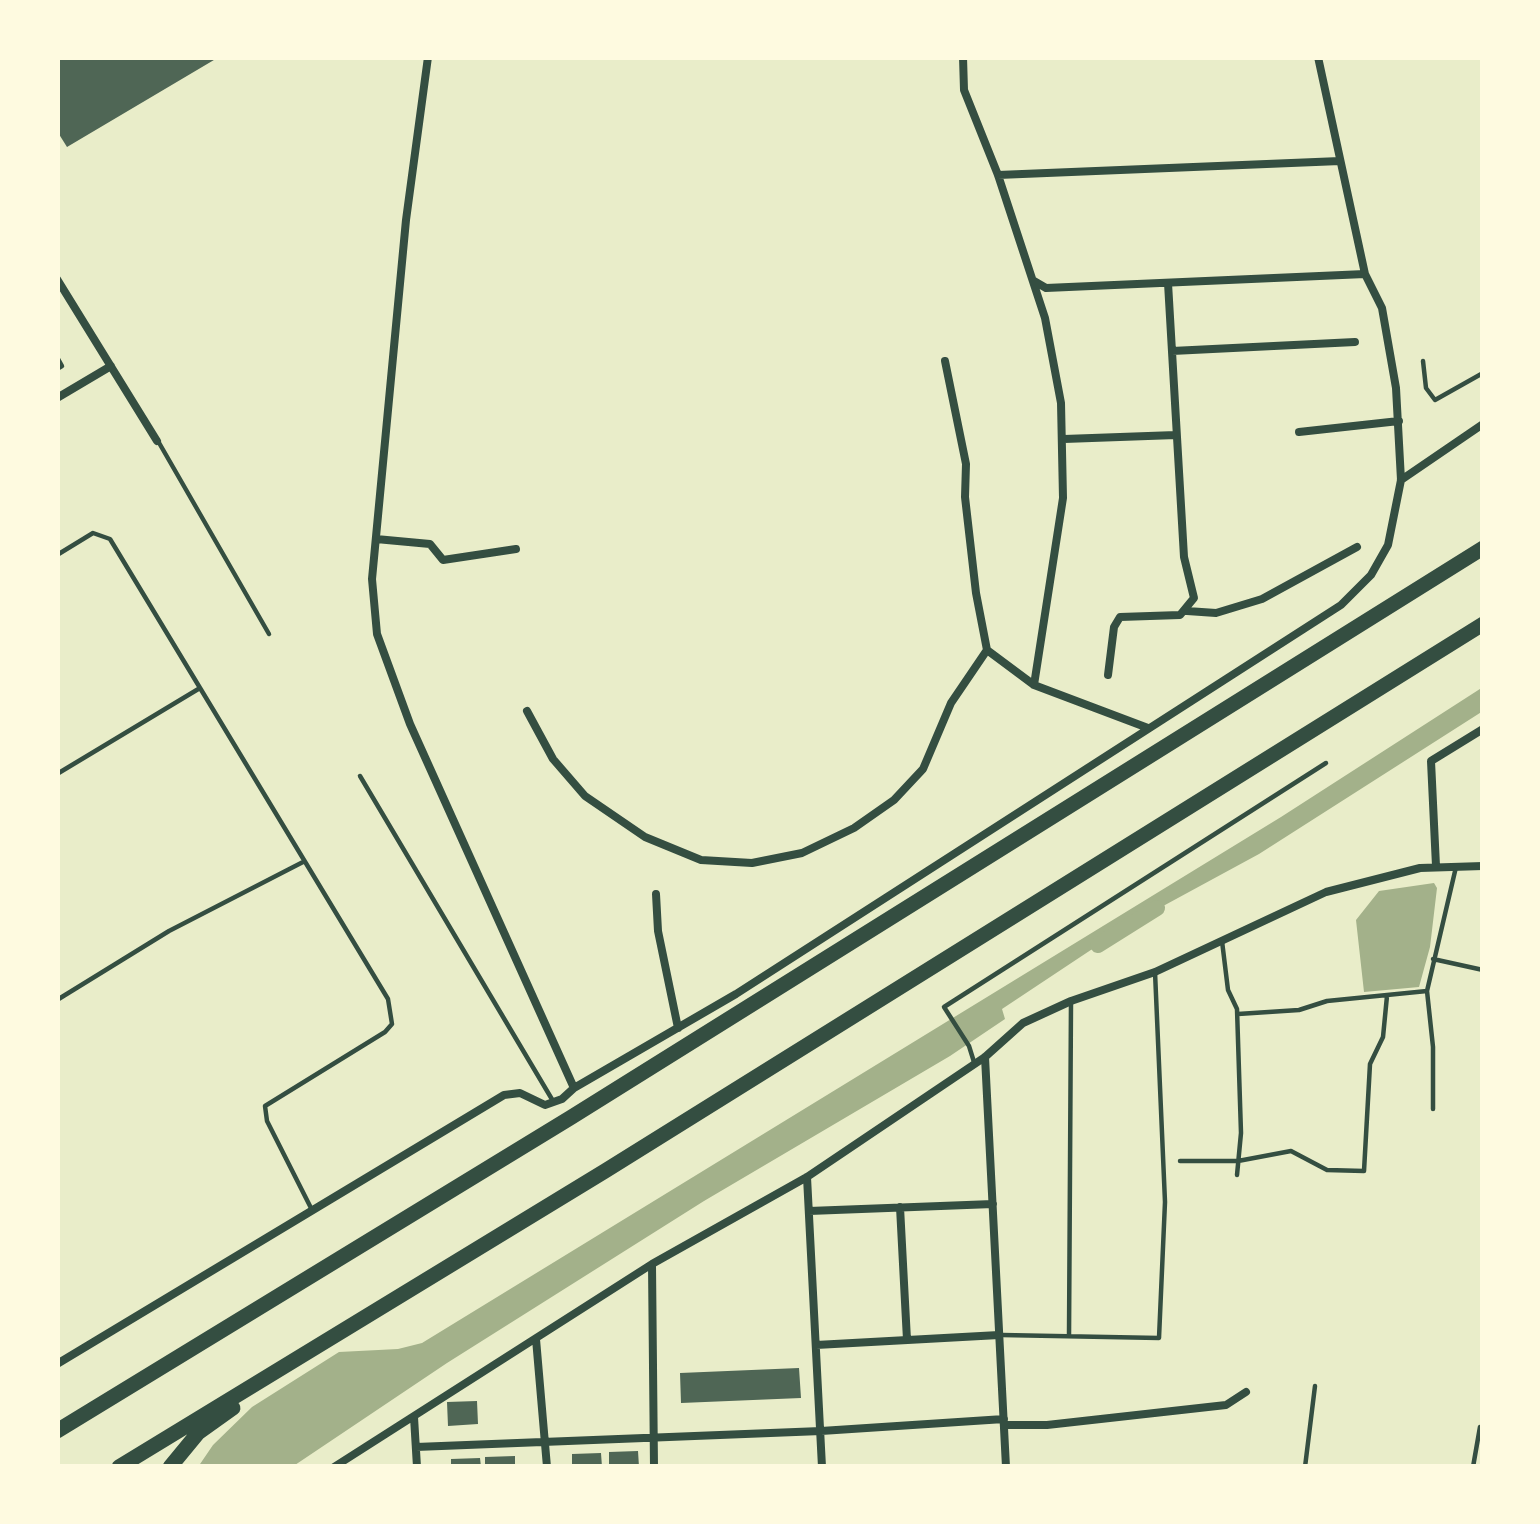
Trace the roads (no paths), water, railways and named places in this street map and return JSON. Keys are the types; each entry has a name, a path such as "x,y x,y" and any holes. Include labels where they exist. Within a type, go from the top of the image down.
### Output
{"highway":[{"path":"57,1431 570,1118 1483,548"},
{"path":"118,1467 1483,624"},
{"path":"170,1467 198,1433 361,1319"}],"street":[{"path":"428,57 406,220 372,579 377,634 410,724 574,1088"},
{"path":"963,57 964,90 1045,318 1064,439 1063,498 1034,685"},
{"path":"57,1364 504,1095 520,1093 538,1104 555,1102 1341,605 1371,575 1388,545 1400,480 1399,421 1382,308 1365,274 1318,57"},
{"path":"998,175 1340,160"},
{"path":"1033,280 1046,288 1365,274"},
{"path":"57,279 158,441"},
{"path":"1108,675 1114,627 1120,617 1180,615 1194,598 1184,557 1168,283"},
{"path":"1172,351 1355,342"},
{"path":"945,362 966,464 965,497 987,650 1034,685 1149,729"},
{"path":"57,398 111,366"},
{"path":"1299,432 1399,421"},
{"path":"1400,480 1483,424"},
{"path":"1064,439 1176,435"},
{"path":"376,538 430,544 443,560 516,549"},
{"path":"1187,611 1216,613 1262,599 1357,547"},
{"path":"527,712 553,759 585,796 645,837 701,860 752,863 802,853 854,828 894,800 923,769 951,703 987,650"},
{"path":"1436,866 1431,761 1483,729"},
{"path":"334,1467 652,1264 807,1177 985,1057 1023,1023 1155,973 1327,892 1436,866 1483,866"},
{"path":"656,894 658,931 678,1028"},
{"path":"985,1057 1006,1467"},
{"path":"807,1177 822,1467"},
{"path":"809,1210 993,1204"},
{"path":"900,1207 907,1340"},
{"path":"652,1264 654,1467"},
{"path":"816,1346 1000,1335"},
{"path":"536,1339 547,1467"},
{"path":"416,1447 1004,1422 1047,1425 1226,1405 1246,1392"},
{"path":"414,1417 417,1467"}],"lane":[{"path":"57,357 62,366 57,369"},
{"path":"1423,362 1426,388 1435,400 1483,373"},
{"path":"158,441 269,634"},
{"path":"57,555 93,533 110,539 393,1012 385,1032 265,1106 267,1121 312,1211"},
{"path":"57,774 200,688"},
{"path":"975,1064 944,1007 1326,763"},
{"path":"360,776 555,1102"},
{"path":"57,1000 170,931 304,861"},
{"path":"1433,1109 1427,991 1456,865"},
{"path":"1222,941 1228,990 1237,1014 1237,1174"},
{"path":"1433,959 1483,970"},
{"path":"1000,1335 1159,1338 1165,1202 1155,973"},
{"path":"1237,1014 1427,991"},
{"path":"1180,1161 1238,1160 1291,1151 1327,1170 1364,1171 1370,1064 1383,1037 1387,996"},
{"path":"1070,1336 1071,1001"},
{"path":"1305,1467 1315,1386"},
{"path":"1473,1467 1480,1427"}],"waterway":[{"path":"1098,945 1157,908"}]}
